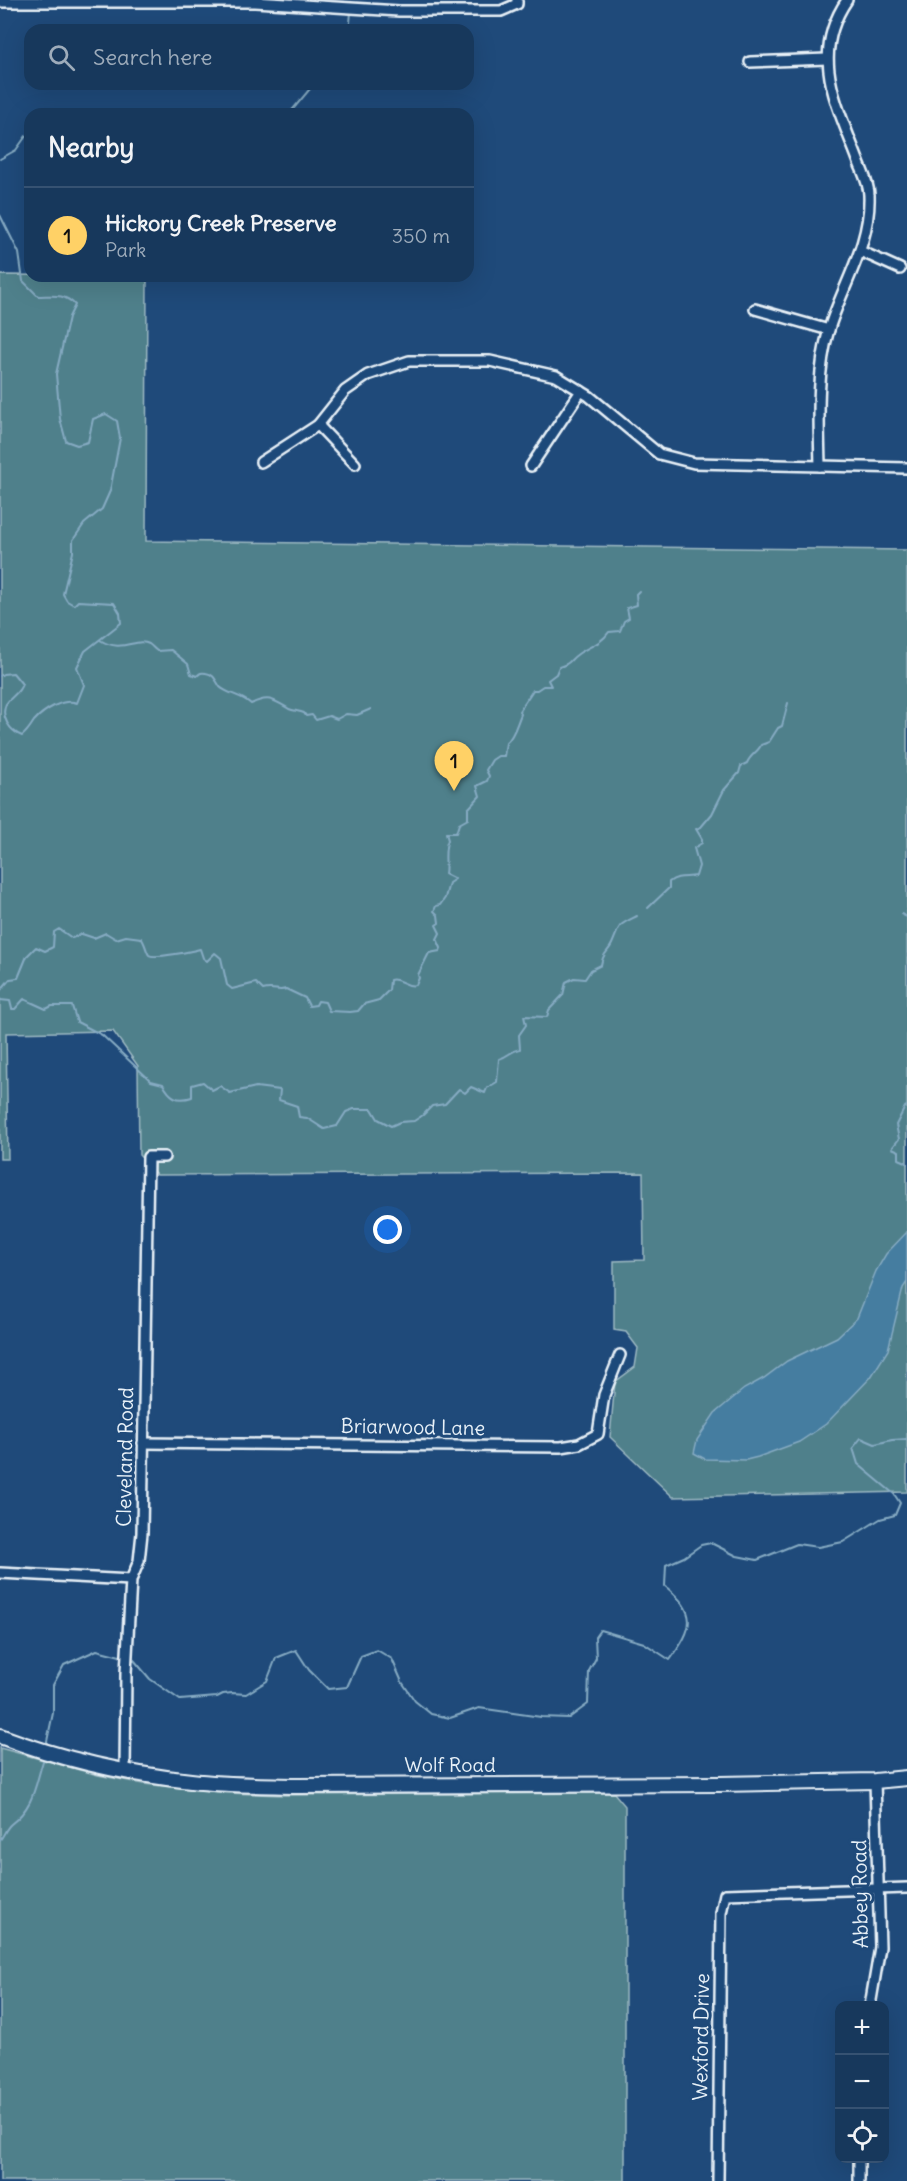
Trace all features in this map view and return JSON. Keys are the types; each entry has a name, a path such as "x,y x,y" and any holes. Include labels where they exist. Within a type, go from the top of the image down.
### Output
{"main road":[{"name":"Wolf Road","path":"0,1736 55,1755 125,1771 191,1781 296,1786 875,1781 907,1778"}],"street":[{"path":"0,2 255,2 399,11 501,11 517,4 517,0"},
{"path":"820,465 819,384 829,330 860,251 868,224 869,192 834,96 827,59 834,22 847,0"},
{"path":"750,62 827,59"},
{"path":"860,251 900,269"},
{"path":"755,309 829,330"},
{"path":"261,462 318,425 345,391 368,375 409,362 490,361 556,376 581,391 659,454 694,463 907,468"},
{"path":"531,466 581,391"},
{"path":"318,425 355,464"},
{"name":"Cleveland Road","path":"125,1771 126,1673 131,1580 139,1561 142,1533 148,1157 164,1157"},
{"name":"Briarwood Lane","path":"143,1443 561,1447 579,1444 598,1434 604,1395 620,1355"},
{"path":"0,1573 131,1580"},
{"name":"Abbey Road","path":"871,2001 880,1947 875,1781"},
{"path":"879,1890 907,1887"},
{"name":"Wexford Drive","path":"718,2181 721,1913 725,1894 879,1890"},
{"path":"859,2181 860,2163"}],"green space":[{"path":"0,275 24,275 24,282 147,282 146,541 907,550 907,1492 673,1497 610,1437 615,1382 635,1367 638,1348 626,1332 614,1330 614,1261 644,1260 643,1173 157,1175 139,1155 138,1066 113,1031 6,1033 8,1159 0,1159"},
{"path":"0,1748 98,1775 144,1784 228,1793 285,1795 614,1793 625,1806 625,2181 0,2181"}],"water":[{"path":"907,1232 907,1282 903,1288 888,1350 871,1377 826,1424 799,1442 746,1460 705,1459 694,1453 697,1440 715,1413 744,1389 787,1361 837,1337 857,1318 876,1271 886,1254"}],"waterway":[{"path":"349,24 351,12"},
{"path":"294,108 309,90"},
{"path":"0,159 16,150 24,139"},
{"path":"0,215 19,253 23,281 38,296 62,297 75,305 69,317 56,374 60,419 66,441 77,445 88,442 93,419 106,414 117,421 120,438 110,491 102,509 84,524 73,540 73,552 63,594 67,601 74,605 78,601 114,603 120,613 121,623 85,651 77,667 84,685 77,703 66,702 48,709 22,736 10,727 4,714 6,704 22,684 13,673 0,676"},
{"path":"0,991 10,979 18,978 27,956 36,947 45,951 53,947 54,932 59,929 72,938 82,934 94,938 106,933 116,939 126,936 141,938 149,955 152,956 200,949 203,958 207,961 215,953 221,958 227,985 232,989 256,983 263,990 286,989 305,998 309,1006 316,1005 318,1001 325,1002 329,1011 358,1011 364,1004 379,1000 389,990 390,980 416,985 418,975 429,953 440,951 437,939 440,933 436,925 439,923 438,915 434,911 445,898 449,883 455,879 445,874 448,840 446,833 456,833 459,824 468,819 468,809 480,796 477,786 487,781 489,776 486,770 492,760 498,756 504,756 506,743 513,734 521,714 519,711 533,690 551,686 548,680 556,674 559,667 599,642 609,632 620,631 624,621 629,618 627,608 637,605 636,594 639,591"},
{"path":"100,640 115,646 144,642 157,651 171,650 188,664 191,674 197,676 200,673 209,674 220,687 251,704 267,699 304,713 306,716 312,715 316,720 329,716 337,719 346,714 357,715 371,709"},
{"path":"648,908 669,888 669,882 696,876 699,866 694,848 702,843 696,829 701,827 712,814 724,790 739,773 741,766 747,763 761,745 769,742 778,728 782,726 788,703"},
{"path":"901,914 907,917"},
{"path":"0,1000 10,1001 12,1009 15,1009 24,999 46,1009 52,1006 72,1006 77,1022 102,1035 151,1081 163,1084 168,1092 178,1099 192,1097 192,1085 203,1082 212,1090 220,1086 230,1093 256,1087 280,1090 279,1100 297,1106 299,1117 307,1118 324,1129 337,1126 346,1112 354,1109 372,1109 378,1119 391,1126 400,1122 414,1121 432,1106 445,1104 459,1089 465,1093 471,1087 485,1093 487,1088 497,1082 499,1059 520,1049 519,1035 526,1025 524,1016 547,1017 549,1010 563,995 566,982 574,978 585,979 591,970 601,965 620,926 637,916"},
{"path":"907,1106 896,1125 899,1139 892,1148 899,1151 899,1159 907,1164"},
{"path":"134,1660 150,1679 180,1700 217,1697 232,1693 246,1694 267,1681 276,1658 296,1650 309,1670 328,1689 347,1687 361,1656 377,1650 392,1659 402,1682 415,1701 431,1714 450,1718 479,1708 541,1717 569,1718 588,1704 589,1671 596,1658 595,1637 600,1630 644,1643 670,1660 678,1648 688,1629 689,1621 683,1604 665,1586 666,1565 684,1557 701,1545 711,1543 737,1556 757,1560 797,1544 818,1547 843,1542 880,1519 895,1515 900,1503 894,1494 858,1464 853,1448 861,1438 875,1444 907,1439"},
{"path":"46,1746 53,1713 53,1685 64,1665 97,1650 120,1656"},
{"path":"0,1840 30,1802 44,1758"}],"place":[{"name":"Hickory Creek Preserve","path":"454,791"}]}
